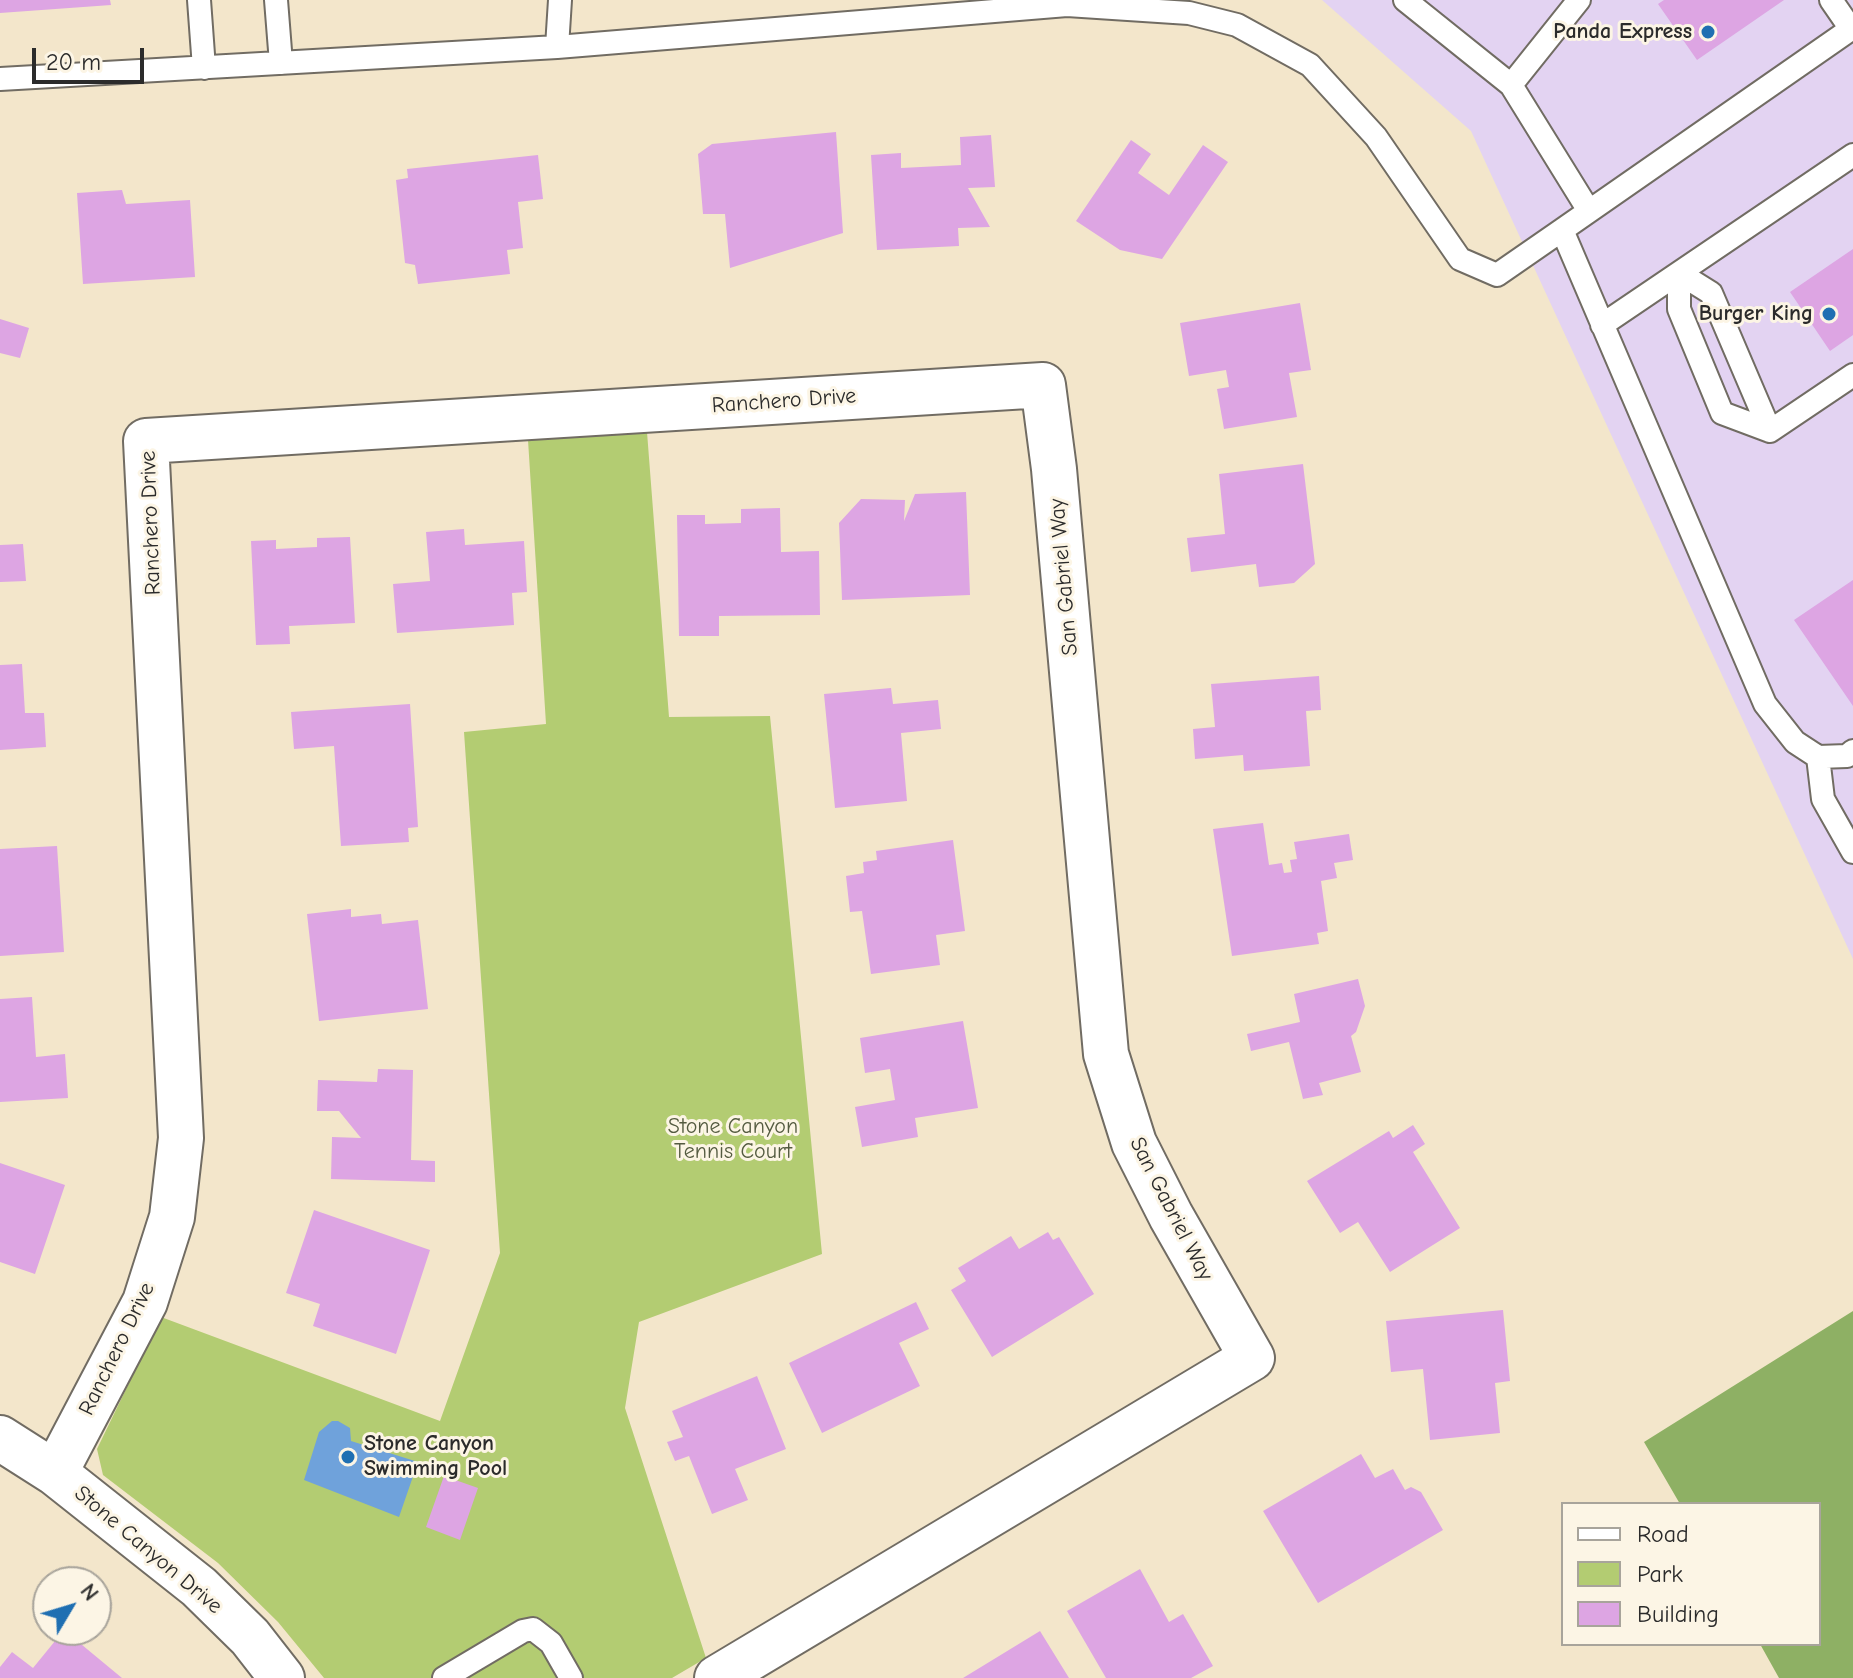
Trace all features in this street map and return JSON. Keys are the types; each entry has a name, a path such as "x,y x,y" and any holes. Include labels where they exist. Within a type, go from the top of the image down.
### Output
{"street":[{"name":"Ranchero Drive","path":"55,1473 145,1302 172,1217 181,1138 146,441 1043,385"},
{"name":"San Gabriel Way","path":"717,1678 1252,1358 1171,1216 1134,1143 1106,1054 1054,469 1043,385"},
{"name":"Stone Canyon Drive","path":"0,1438 55,1473 199,1587 250,1637 282,1678"}],"lane":[{"path":"199,0 204,68"},
{"path":"276,0 281,63"},
{"path":"557,47 560,0"},
{"path":"1405,0 1511,85 1589,211"},
{"path":"1511,85 1579,0"},
{"path":"0,79 557,47 1067,5 1124,4 1189,13 1237,25 1310,65 1376,137 1460,259 1497,275 1852,31 1831,0"},
{"path":"1602,325 1853,155"},
{"path":"1562,230 1765,704 1795,742 1818,757 1847,756 1853,751"},
{"path":"1679,273 1711,293 1770,431"},
{"path":"1679,273 1679,309 1722,413 1770,431"},
{"path":"1770,431 1853,375"},
{"path":"1818,757 1823,799 1853,852"},
{"path":"444,1678 523,1631 533,1629 551,1643 571,1678"}],"shaded area":[{"path":"1322,0 1853,0 1853,959 1471,131"}],"green space":[{"name":"Stone Canyon Tennis Court","path":"647,432 669,717 770,716 822,1254 639,1322 625,1408 706,1658 672,1678 324,1678 278,1622 218,1563 103,1475 97,1449 161,1317 440,1421 500,1253 464,732 546,724 528,440"},
{"path":"1853,1311 1853,1678 1779,1678 1761,1646 1821,1646 1821,1502 1679,1502 1644,1442"}],"water":[{"path":"332,1421 350,1428 351,1441 418,1462 399,1517 304,1480 319,1432"}],"building":[{"path":"0,0 110,0 111,5 0,13"},
{"name":"Panda Express","path":"1664,0 1784,0 1697,60 1658,4"},
{"path":"836,132 843,233 730,268 725,214 703,214 698,154 712,144"},
{"path":"991,135 995,187 968,188 990,227 958,228 959,246 877,250 871,155 901,153 901,168 961,165 960,137"},
{"path":"1131,140 1151,154 1138,173 1169,195 1203,145 1228,162 1162,259 1120,250 1076,221"},
{"path":"538,155 543,199 518,202 523,248 507,250 510,274 418,284 415,265 405,263 396,180 408,178 407,169"},
{"path":"122,190 126,204 190,200 195,277 83,284 77,193"},
{"name":"Burger King","path":"1853,249 1853,335 1830,351 1790,292"},
{"path":"1300,303 1311,370 1289,373 1297,417 1224,429 1217,389 1229,387 1226,370 1189,376 1180,323"},
{"path":"0,319 29,328 20,358 0,353"},
{"path":"1303,464 1315,564 1294,583 1259,587 1256,564 1191,572 1187,538 1225,534 1219,474"},
{"path":"966,492 970,595 842,600 839,523 861,499 905,500 904,521 915,494"},
{"path":"780,508 781,552 819,551 820,615 719,616 719,636 679,636 677,515 705,515 705,524 741,523 741,509"},
{"path":"464,529 465,545 524,541 527,592 512,593 514,625 397,633 393,584 430,581 426,532"},
{"path":"350,537 355,623 289,626 290,644 256,645 251,541 276,540 276,549 317,547 317,538"},
{"path":"23,544 26,581 0,582 0,545"},
{"path":"1853,580 1853,706 1794,620"},
{"path":"22,664 25,713 44,713 46,747 0,750 0,665"},
{"path":"1319,676 1321,710 1306,711 1310,766 1244,771 1243,755 1195,759 1193,729 1215,727 1211,684"},
{"path":"891,688 893,704 938,700 941,729 901,733 907,801 835,808 824,694"},
{"path":"410,704 418,827 408,828 409,842 341,846 334,746 294,749 291,712"},
{"path":"1263,823 1269,865 1282,863 1284,873 1292,872 1290,860 1297,859 1294,842 1349,834 1353,860 1334,863 1337,878 1321,881 1328,931 1317,933 1319,944 1232,956 1213,829"},
{"path":"953,840 965,931 936,935 940,965 871,974 862,911 850,912 846,876 864,873 863,862 877,860 876,851"},
{"path":"57,846 64,952 0,956 0,849"},
{"path":"351,909 351,917 381,914 382,924 418,920 428,1009 319,1021 307,914"},
{"path":"1358,979 1365,1006 1356,1032 1351,1036 1361,1072 1319,1083 1323,1095 1303,1099 1289,1042 1251,1051 1247,1034 1300,1022 1294,994"},
{"path":"32,997 36,1057 65,1054 68,1098 0,1102 0,999"},
{"path":"963,1021 978,1108 915,1118 918,1137 862,1147 855,1107 895,1100 890,1069 865,1073 860,1038"},
{"path":"378,1069 413,1070 411,1160 435,1161 435,1182 331,1179 332,1137 361,1138 339,1111 317,1111 318,1080 377,1082"},
{"path":"1413,1125 1425,1144 1413,1152 1460,1228 1390,1272 1358,1222 1340,1233 1307,1181 1389,1131 1393,1138"},
{"path":"0,1163 65,1185 35,1274 0,1262"},
{"path":"314,1210 430,1250 396,1354 313,1326 320,1304 286,1293"},
{"path":"1048,1232 1053,1240 1059,1237 1094,1294 992,1357 951,1290 966,1281 958,1268 1011,1236 1019,1249"},
{"path":"916,1302 929,1329 899,1343 920,1386 822,1433 789,1363"},
{"path":"1503,1310 1510,1381 1495,1383 1500,1433 1430,1440 1423,1369 1391,1372 1386,1321"},
{"path":"757,1376 786,1449 735,1469 748,1500 712,1514 689,1456 675,1461 667,1442 683,1437 672,1411"},
{"path":"1361,1454 1375,1478 1393,1469 1405,1490 1411,1487 1421,1492 1443,1530 1318,1603 1263,1511"},
{"path":"444,1476 478,1488 460,1540 426,1527"},
{"path":"1140,1569 1169,1622 1183,1614 1213,1666 1191,1678 1106,1678 1067,1611"},
{"path":"1040,1631 1069,1678 963,1678"},
{"path":"51,1646 83,1646 122,1678 0,1678 0,1667 12,1652 33,1668"}],"place":[{"name":"Panda Express","path":"1708,32"},
{"name":"Burger King","path":"1829,314"},
{"name":"Stone Canyon Swimming Pool","path":"348,1457"}]}
